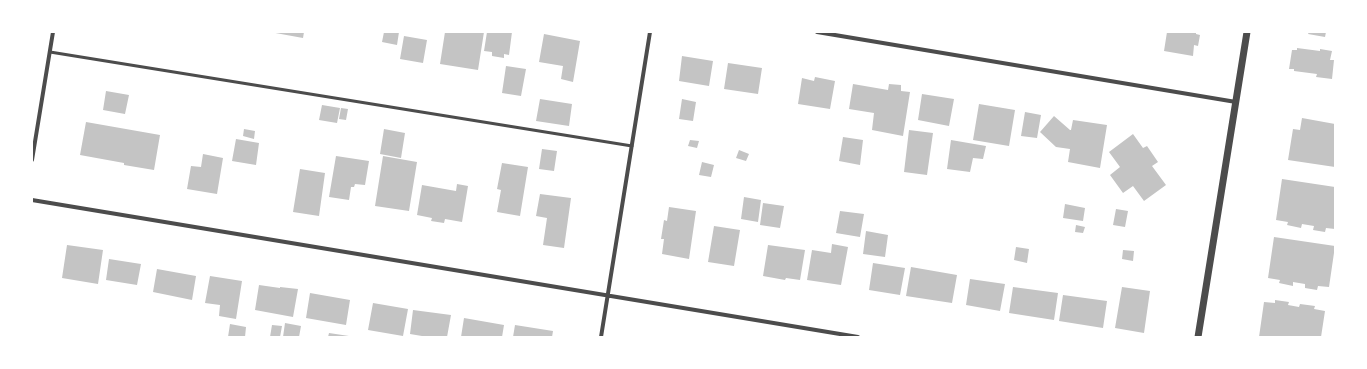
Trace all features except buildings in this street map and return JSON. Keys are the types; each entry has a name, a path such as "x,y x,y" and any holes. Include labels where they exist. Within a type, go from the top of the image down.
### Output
{"street":[{"path":"32,160 53,32"},
{"path":"601,337 650,32"},
{"path":"817,32 1236,102"},
{"path":"1198,337 1247,32"},
{"path":"32,200 858,337"}],"lane":[{"path":"50,52 632,146"}]}
